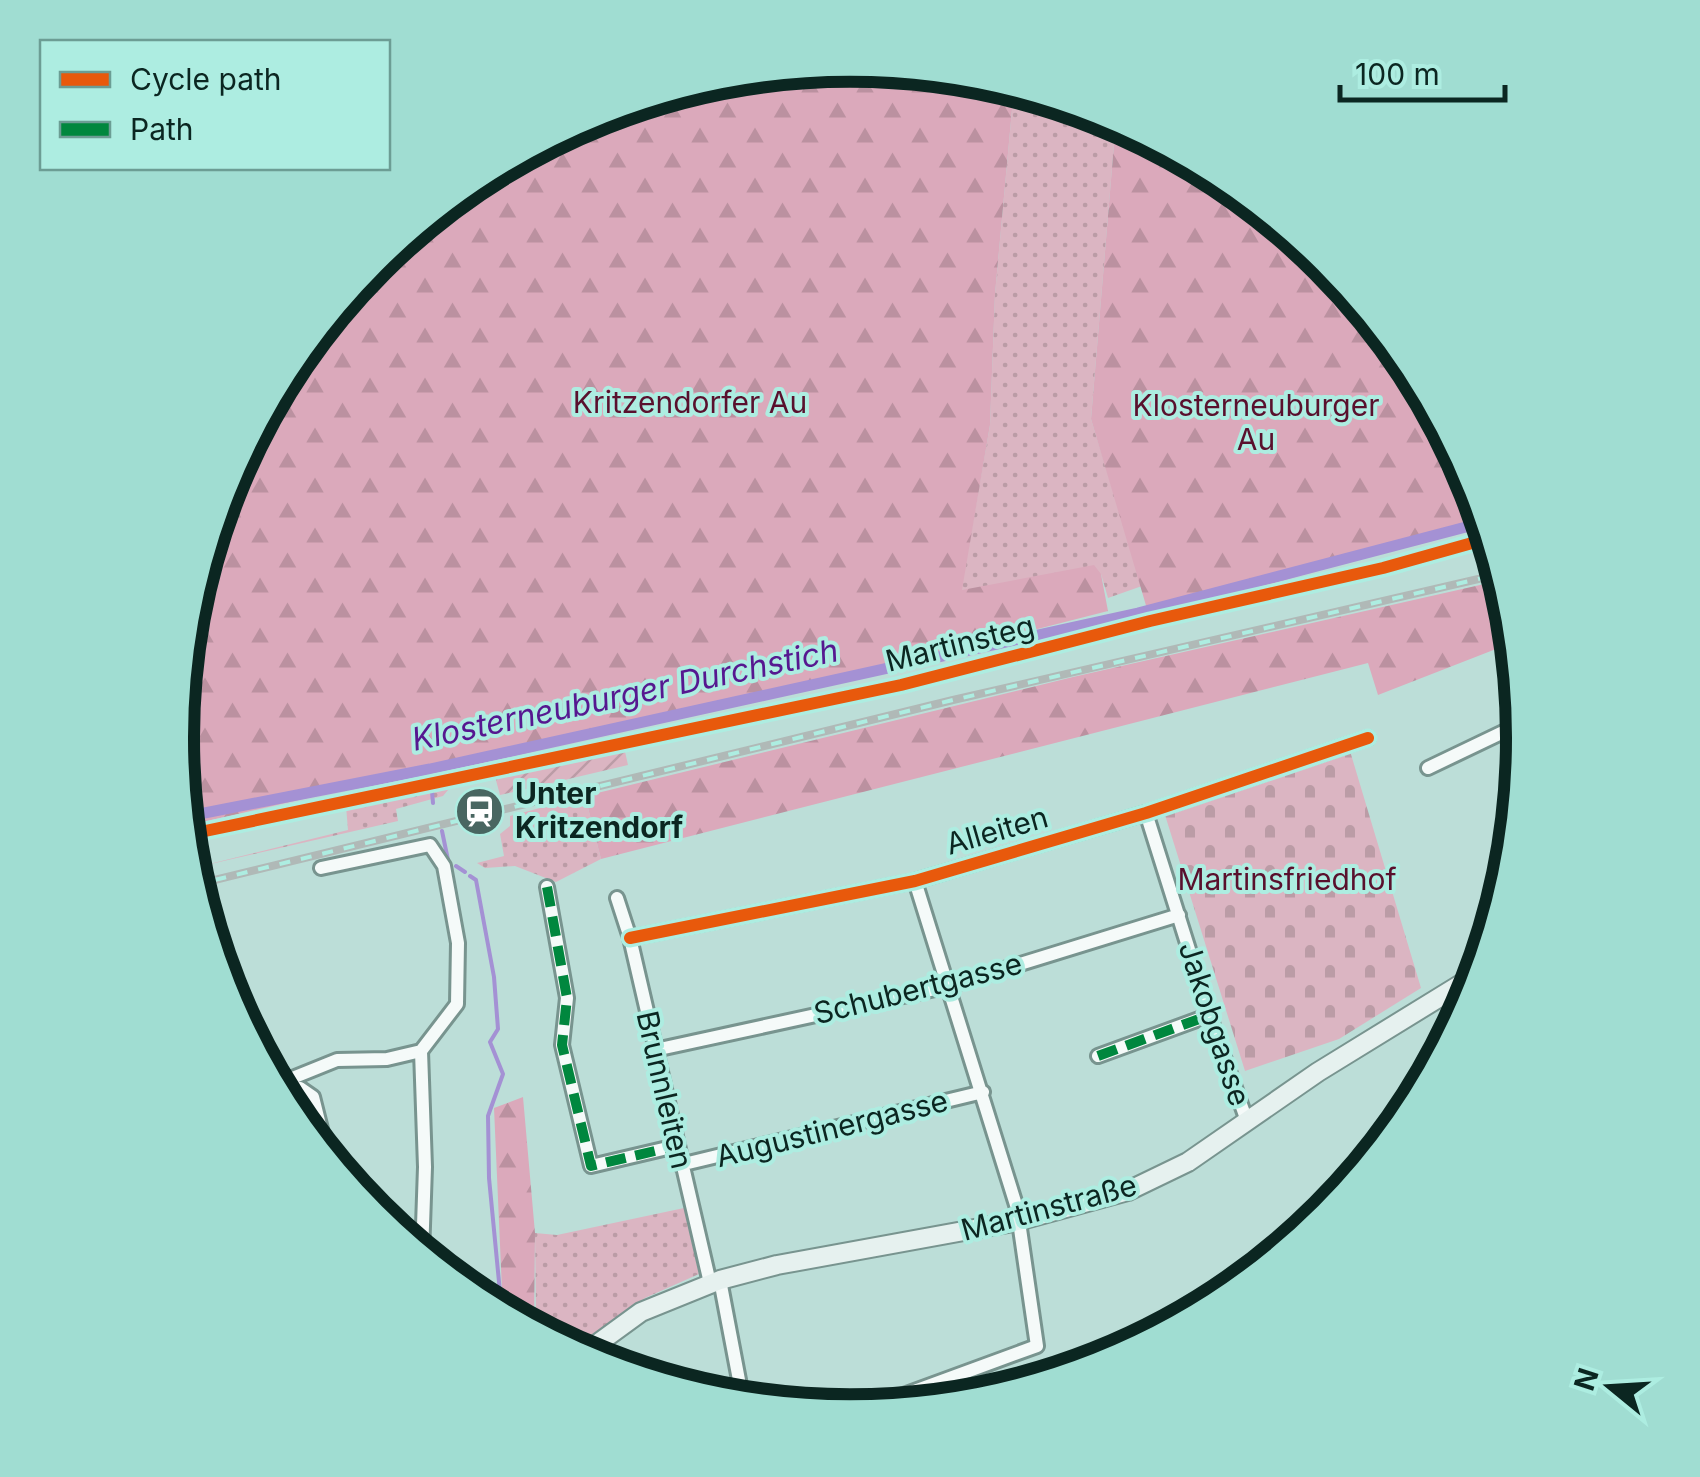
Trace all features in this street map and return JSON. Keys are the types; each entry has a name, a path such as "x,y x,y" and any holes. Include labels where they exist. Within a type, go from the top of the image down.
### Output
{"main road":[{"name":"Martinstraße","path":"598,1344 641,1312 715,1282 776,1266 1018,1220 1128,1191 1188,1162 1457,986"}],"street":[{"path":"1428,768 1506,731"},
{"name":"Alleiten","path":"630,938 915,881 1146,813 1368,738"},
{"name":"Jakobgasse","path":"1146,813 1247,1120"},
{"path":"290,1079 337,1060 387,1059 420,1051 457,1004 458,943 444,866 430,846 321,868"},
{"path":"914,1391 1037,1346 1017,1208 915,881"},
{"path":"547,888 567,998 562,1045 591,1166 676,1146"},
{"name":"Brunnleiten","path":"617,898 630,938 680,1165 715,1282 740,1385"},
{"name":"Schubertgasse","path":"655,1050 949,986 1178,915"},
{"path":"1098,1056 1210,1014"},
{"path":"420,1051 425,1166 423,1236"},
{"path":"296,1089 313,1097 320,1124"},
{"name":"Augustinergasse","path":"680,1165 983,1092"}],"green space":[{"name":"Kritzendorfer Au","path":"850,82 936,88 1013,103 995,294 990,425 962,590 1094,565 1101,574 1108,611 951,651 200,823 195,781 195,696 216,569 262,448 282,410 330,339 417,245 522,170 639,117 722,95"},
{"path":"1013,103 1114,138 1091,419 1142,586 1108,598 1101,574 961,591 990,425 995,294"},
{"name":"Klosterneuburger Au","path":"1114,138 1178,170 1249,218 1283,245 1343,306 1418,411 1456,487 1470,526 1150,619 1091,419"},
{"path":"1487,583 1499,648 1378,695 1368,663 601,859 585,796 1073,677"},
{"path":"624,747 628,765 500,795 494,773"},
{"name":"Martinsfriedhof","path":"1350,751 1421,988 1339,1039 1245,1071 1165,815"},
{"path":"453,784 443,796 396,809 398,821 207,865 348,830 346,806"},
{"path":"585,796 601,859 556,882 515,866 485,868 477,863 504,856 500,834 510,826 510,816"},
{"path":"523,1097 535,1233 534,1313 502,1294 494,1108"},
{"path":"684,1208 699,1274 645,1298 586,1339 557,1325 557,1320 536,1314 535,1233 557,1235"}],"waterway":[{"name":"Klosterneuburger Durchstich","path":"199,814 430,769 1138,613 1470,526"},
{"path":"430,769 433,803"},
{"path":"442,831 448,860"},
{"path":"456,866 465,872"},
{"path":"470,876 476,880 494,977 498,1029 490,1042 503,1074 488,1116 489,1178 500,1293"}],"railway":[{"path":"210,881 953,700 1486,577"}],"marked path":[{"path":"547,887 567,998 562,1045 591,1166 676,1146"},
{"path":"1098,1056 1210,1015"}],"cycle path":[{"name":"Martinsteg","path":"201,832 901,685 1475,542"},
{"path":"630,938 915,881 1146,813 1368,738"}],"place":[{"name":"Unter Kritzendorf","path":"480,811"}]}
